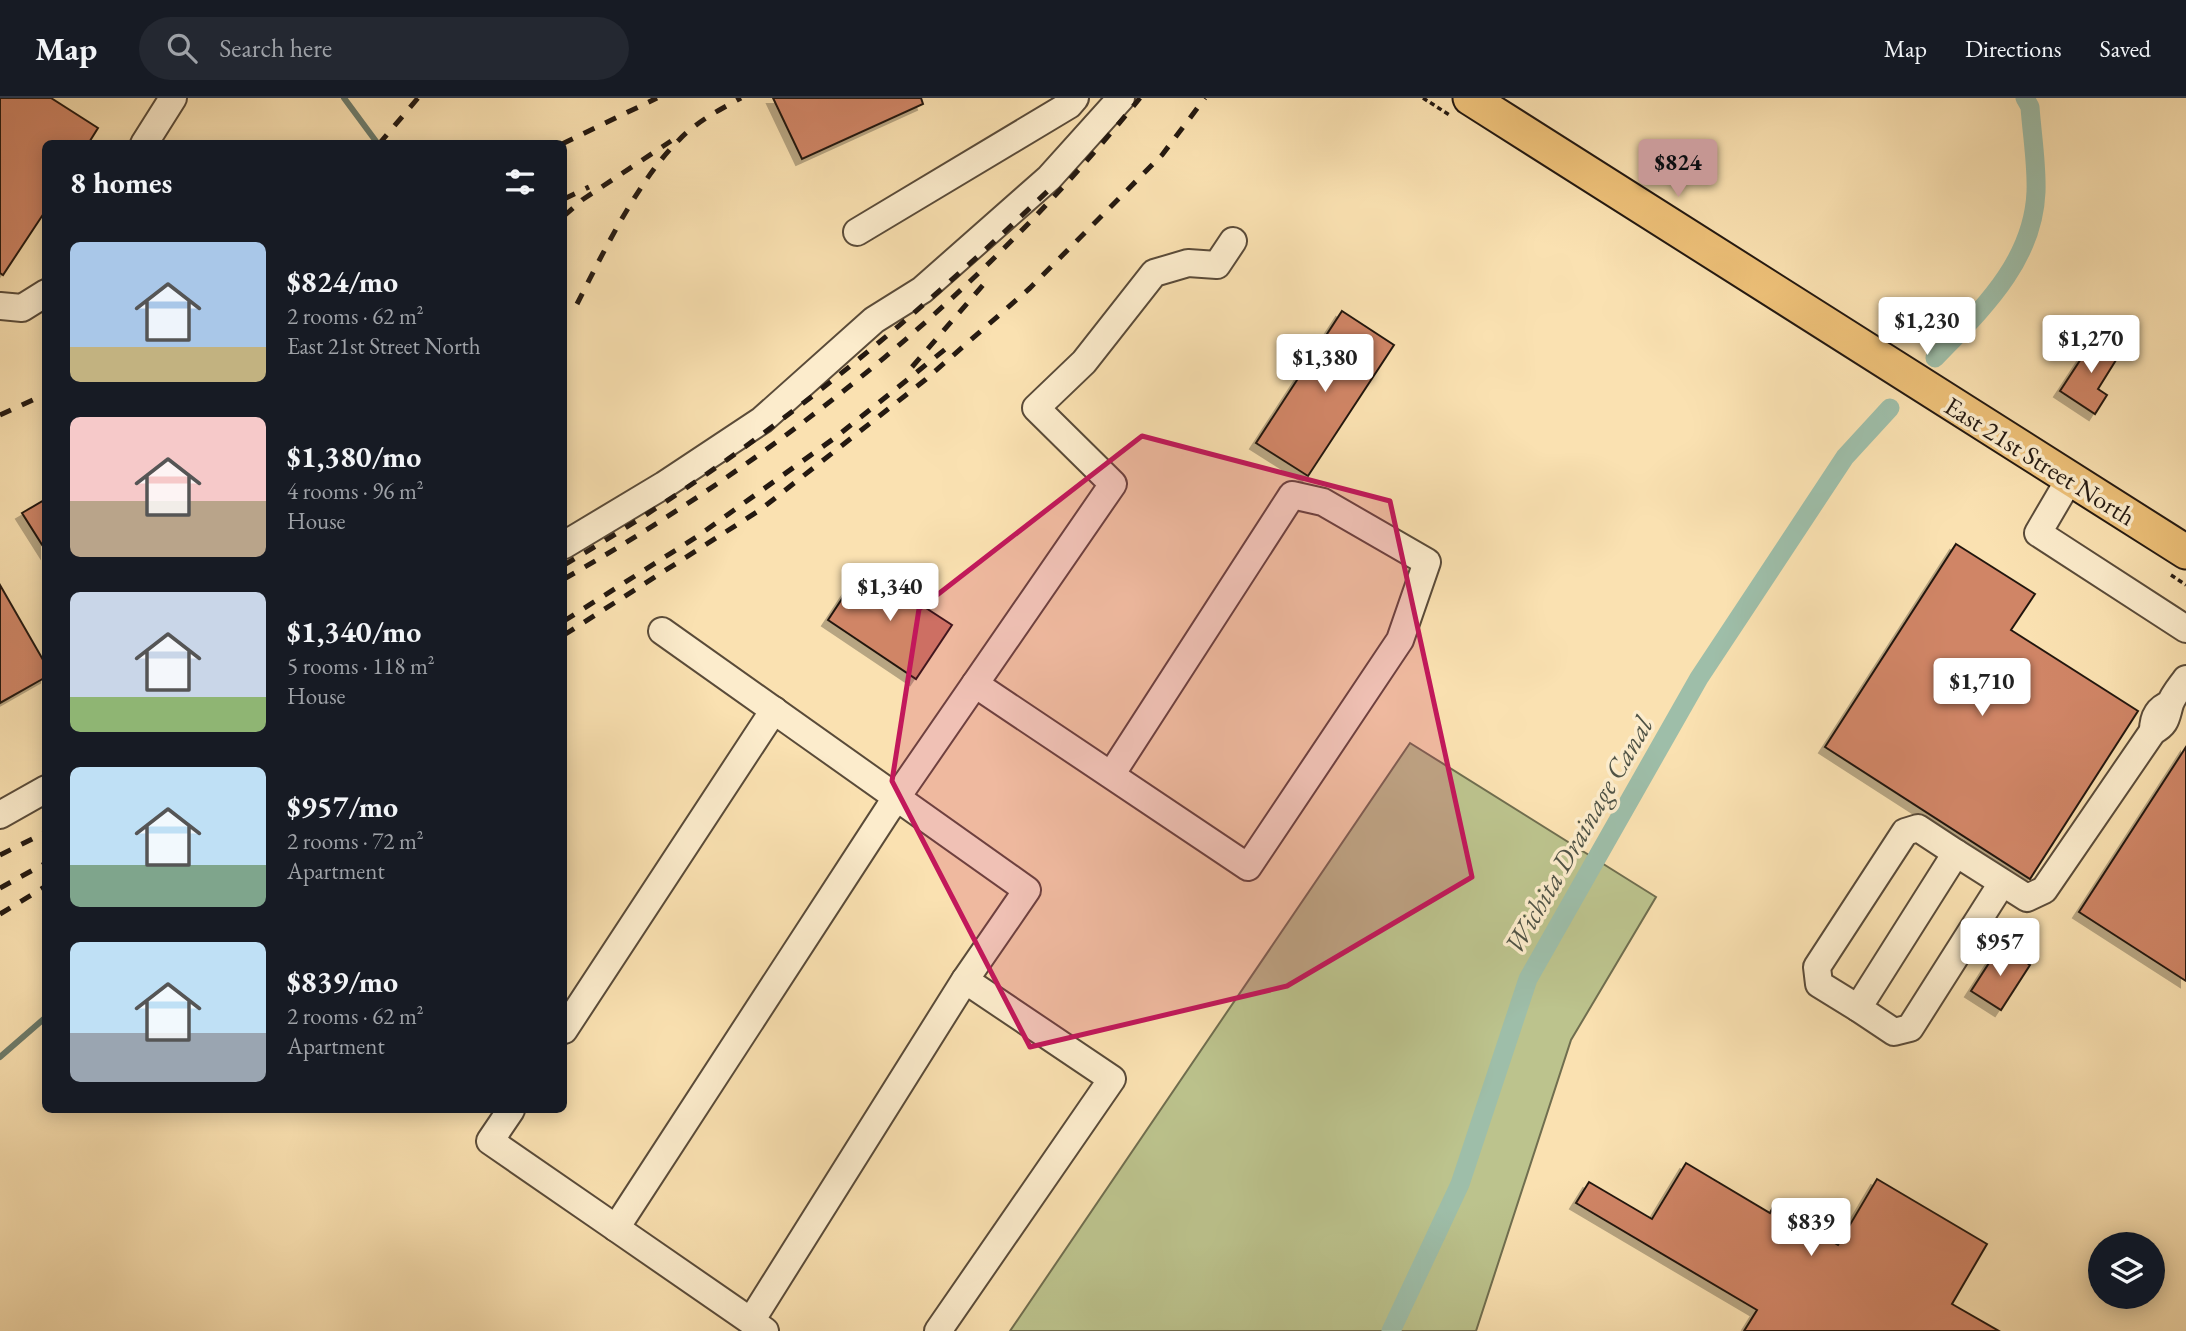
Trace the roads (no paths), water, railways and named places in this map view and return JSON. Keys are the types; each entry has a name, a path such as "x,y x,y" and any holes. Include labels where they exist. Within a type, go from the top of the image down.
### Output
{"main road":[{"name":"East 21st Street North","path":"1470,98 2186,552"}],"lane":[{"path":"147,140 173,98"},
{"path":"857,232 1069,105 1075,98"},
{"path":"567,543 664,485 762,420 874,320 922,290 1049,178 1121,98"},
{"path":"616,1228 898,796 1112,484 1036,408 1084,362 1154,274 1188,263 1217,265 1233,241"},
{"path":"0,306 22,308 42,296"},
{"path":"2069,480 2038,533 2186,629"},
{"path":"975,684 1111,775 1248,866 1400,640 1427,562 1323,502 1292,495 1111,775"},
{"path":"509,1113 490,1141 758,1326 965,980 1027,890 662,631"},
{"path":"2002,883 1910,1028 1894,1032 1819,984 1817,967 1905,832 1918,828 2028,898 2044,890 2153,731 2153,720 2161,708 2170,704 2186,679"},
{"path":"567,1025 775,710"},
{"path":"0,815 42,791"},
{"path":"1858,1008 1956,853"},
{"path":"938,1331 1112,1079 965,980"}],"waterway":[{"path":"344,98 375,140"},
{"name":"Wichita Drainage Canal","path":"1935,358 1986,304 2001,284 2015,263 2033,218 2036,192 2035,160 2030,107 2025,98"},
{"name":"Wichita Drainage Canal","path":"1391,1331 1460,1184 1528,979 1699,678 1845,457 1890,408"},
{"path":"0,1057 42,1020"}],"railway":[{"path":"382,140 418,98"},
{"path":"567,142 657,98"},
{"path":"577,304 622,218 664,156 693,128 741,98"},
{"path":"567,577 725,478 875,366 1013,239 1078,171 1140,98"},
{"path":"567,633 760,510 925,380 1030,288 1162,155 1205,98"},
{"path":"567,213 582,200 671,141"},
{"path":"567,563 695,482 821,390 941,290 1055,184"},
{"path":"567,198 589,187"},
{"path":"912,367 990,277"},
{"path":"567,619 698,536 836,437 948,347"},
{"path":"0,415 42,396"},
{"path":"0,855 42,834"},
{"path":"0,888 42,865"},
{"path":"0,914 42,888"}]}
